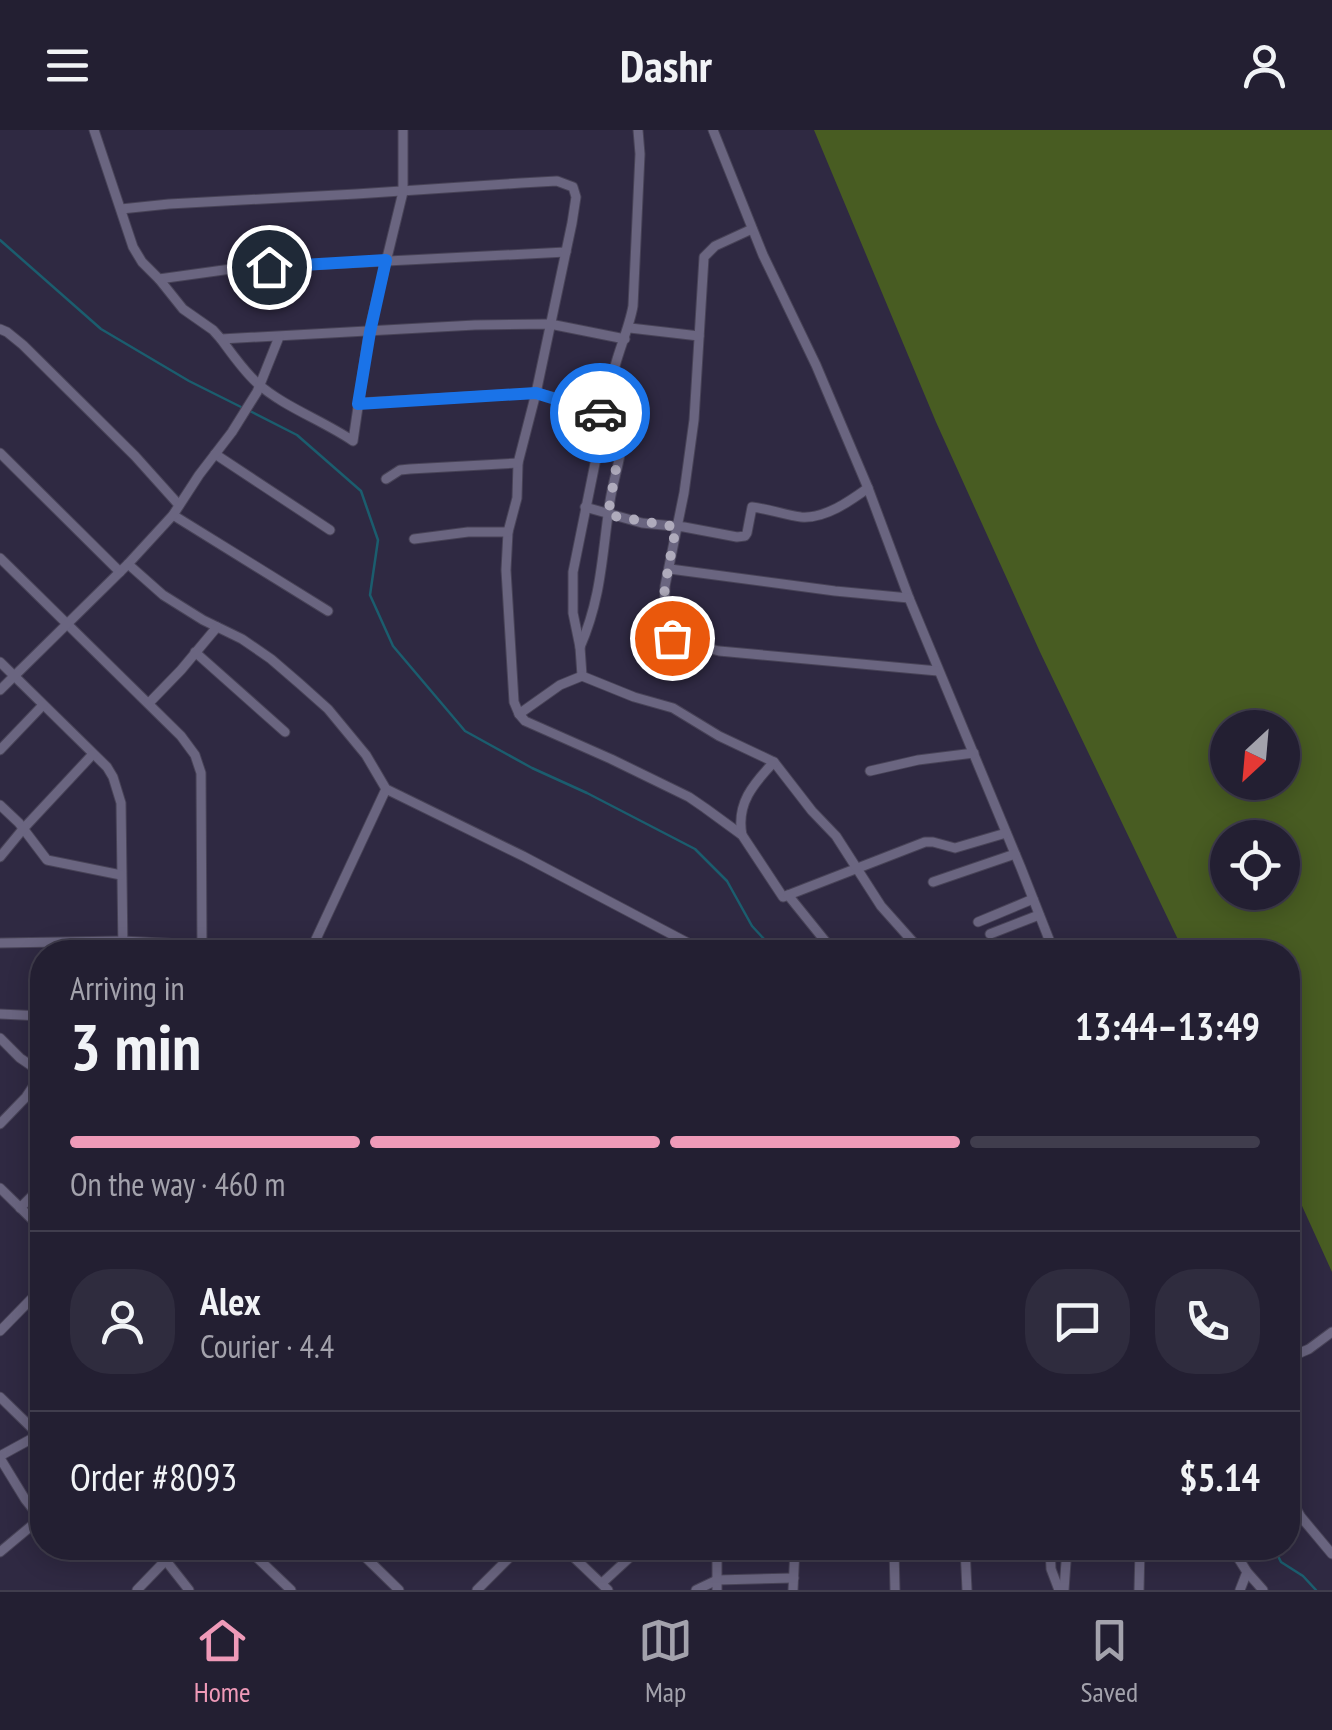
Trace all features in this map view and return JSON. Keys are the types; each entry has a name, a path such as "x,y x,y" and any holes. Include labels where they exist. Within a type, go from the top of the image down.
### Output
{"street":[{"path":"94,130 133,247 142,262 183,308 221,339 260,385 353,441 370,332 403,192 404,130"},
{"path":"582,676 572,572 609,416 610,386 627,334 635,283 638,130"},
{"path":"713,130 752,229 868,488 908,598 1049,940"},
{"path":"121,210 557,181 573,187 576,197 566,252 518,462 517,498 508,532 510,660 518,714 546,732 580,744 689,797 742,836 783,896 926,842 955,848 1006,833"},
{"path":"752,229 715,246 704,258 691,448 665,586 662,621 667,634 680,642 719,651 938,671"},
{"path":"159,279 231,269 566,252"},
{"path":"221,339 475,324 550,324 627,334 699,336"},
{"path":"0,329 23,345 155,476 179,505"},
{"path":"0,690 173,515 232,432 260,385 279,338"},
{"path":"358,404 536,393 622,423 599,593 580,647"},
{"path":"0,454 124,568 271,659 328,710 374,765 386,789 682,940"},
{"path":"216,454 330,530"},
{"path":"386,479 410,468 518,462"},
{"path":"585,508 742,537 747,533 752,507 813,517 868,488"},
{"path":"173,515 328,611"},
{"path":"414,539 508,532"},
{"path":"0,558 196,754 200,773 202,940"},
{"path":"670,569 908,598"},
{"path":"149,703 217,626"},
{"path":"196,652 285,732"},
{"path":"0,662 113,777 119,794 122,940"},
{"path":"518,714 560,685 582,676 673,708 719,736 774,762 836,836 881,906 911,940"},
{"path":"0,750 43,705"},
{"path":"870,771 974,753"},
{"path":"0,857 93,754"},
{"path":"742,836 739,818 745,801 774,762"},
{"path":"316,940 386,789"},
{"path":"0,805 51,862 121,875"},
{"path":"934,882 1015,854"},
{"path":"788,895 824,940"},
{"path":"978,922 1033,899"},
{"path":"990,934 1039,915"},
{"path":"0,943 30,942"},
{"path":"0,1014 30,1015"},
{"path":"0,1038 30,1065"},
{"path":"0,1124 30,1091"},
{"path":"0,1188 30,1218"},
{"path":"20,1208 30,1198"},
{"path":"0,1330 30,1300"},
{"path":"1300,1353 1332,1332"},
{"path":"0,1398 30,1424"},
{"path":"30,1440 0,1457 30,1505"},
{"path":"1300,1517 1332,1554"},
{"path":"0,1552 30,1527"},
{"path":"136,1590 165,1560 189,1590"},
{"path":"260,1560 291,1590"},
{"path":"369,1560 400,1590"},
{"path":"477,1590 507,1560"},
{"path":"577,1560 605,1587 629,1560"},
{"path":"894,1560 895,1590"},
{"path":"965,1560 966,1590"},
{"path":"1051,1560 1062,1590"},
{"path":"1062,1590 1066,1560"},
{"path":"1140,1560 1140,1590"},
{"path":"1240,1560 1263,1590"},
{"path":"1240,1590 1248,1572"},
{"path":"696,1590 717,1585 794,1584"}],"green space":[{"path":"814,130 1332,130 1332,1272 1300,1201 1300,940 1178,940 1040,652 936,422"}],"waterway":[{"path":"0,240 101,329 243,408"},
{"path":"250,411 297,435 361,491 378,540 370,595 393,646 465,731 695,849 727,881 752,926 765,940"},
{"path":"1280,1560 1316,1590"}],"way so far":[{"path":"600,413 619,420 623,427 608,515 676,527 662,621 672,638"}],"route":[{"path":"269,267 386,260 358,404 536,393 600,413"}]}
